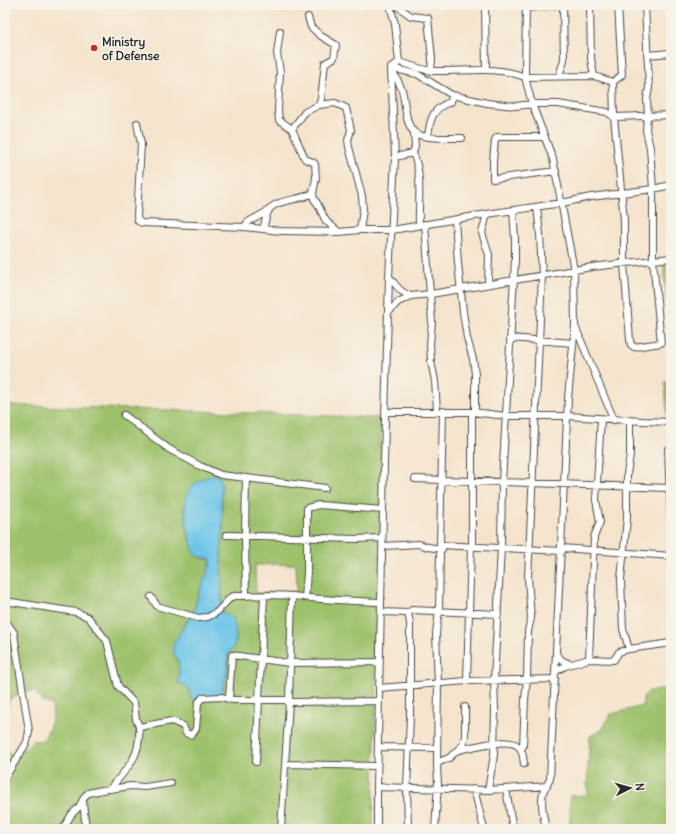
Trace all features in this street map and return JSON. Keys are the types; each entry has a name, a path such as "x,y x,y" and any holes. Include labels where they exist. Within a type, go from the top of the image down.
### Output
{"street":[{"path":"390,5 395,24 399,62"},
{"path":"396,5 411,16 428,18 432,59 431,71"},
{"path":"485,5 484,20 487,56 486,70"},
{"path":"546,829 542,800 544,791 550,779 564,485 574,325 574,270 556,171 553,159 532,104 526,76 526,6 555,5"},
{"path":"559,76 564,60 563,5"},
{"path":"590,5 591,59 594,76"},
{"path":"613,82 622,75 618,5"},
{"path":"613,82 614,117 624,220 624,264 630,340 631,345 634,347 639,347 661,343 653,260 653,189 650,148 646,130 647,99 649,88 645,5"},
{"path":"308,17 311,27 321,36 336,45 334,58 325,63 322,92 319,104"},
{"path":"280,31 277,53 280,72 278,110 279,120 292,129 305,159 315,164 316,178 313,194 314,199 326,220 339,232"},
{"path":"647,55 671,53"},
{"path":"391,68 399,62"},
{"path":"399,62 431,71 486,70 526,76 594,76 613,82"},
{"path":"391,68 417,74 452,95 487,103 516,106 532,104 558,104 607,112 614,117 671,115"},
{"path":"391,68 402,91 407,120 414,133 415,146 413,153 417,162 420,178 422,225 432,322 430,361 440,411 440,545 530,550 594,550 671,556"},
{"path":"377,829 377,766 388,313 395,157 391,68"},
{"path":"428,136 433,114 442,105 451,102 452,95"},
{"path":"292,129 305,112 319,104 335,103 346,108 351,130 348,140 349,147 362,196 363,210 360,230"},
{"path":"138,123 141,144 137,216 138,221 142,223 244,227 281,231 339,232 360,230 392,230 671,185"},
{"path":"414,133 435,138 462,138"},
{"path":"545,137 497,137 495,140 492,161 493,179 556,171"},
{"path":"395,157 413,153"},
{"path":"244,227 248,222 268,211 279,202 301,199 313,194"},
{"path":"523,746 528,631 531,618 528,578 542,276 537,207"},
{"path":"488,790 494,744 494,680 501,548 502,482 515,238 512,210"},
{"path":"264,229 268,211"},
{"path":"487,214 482,233 489,255 488,284"},
{"path":"455,220 460,290 466,332 475,374 472,545 468,613 467,681"},
{"path":"388,313 398,302 411,296 460,290 574,270 671,258"},
{"path":"389,276 400,290 411,296"},
{"path":"574,325 614,420"},
{"path":"510,338 573,342"},
{"path":"386,412 474,412 506,416 568,416 614,420 671,422"},
{"path":"124,415 169,449 221,476 325,488"},
{"path":"589,659 594,534 600,522 597,509 597,486 601,419"},
{"path":"629,649 623,629 621,579 627,518 627,474 631,440 630,420"},
{"path":"668,450 671,521"},
{"path":"246,478 246,596"},
{"path":"415,479 472,480 627,488 669,488"},
{"path":"305,598 307,574 307,508 319,505 383,510"},
{"path":"226,535 357,539 382,538"},
{"path":"383,546 419,544 440,549 472,545 482,549 501,548"},
{"path":"435,829 438,748 436,633 439,611 440,549"},
{"path":"256,762 264,596"},
{"path":"151,598 157,606 198,618 208,617 217,612 231,597 292,596 381,602"},
{"path":"281,829 289,702 292,596"},
{"path":"5,600 76,612 88,617 106,641 118,686 134,703 136,719 139,727 138,748 133,762 111,789"},
{"path":"381,612 408,613 412,610 498,614"},
{"path":"408,613 410,624 409,747 407,788 408,829"},
{"path":"5,620 14,633 29,731 27,742 5,778"},
{"path":"555,672 570,664 589,659 614,660 619,652 629,649 671,643"},
{"path":"556,654 563,661 570,664"},
{"path":"229,699 232,655 290,663 380,662"},
{"path":"379,688 467,681 555,679"},
{"path":"139,727 172,722 183,726 186,733 190,735 196,729 198,703 202,698 221,697 229,699 285,700 289,702 379,701"},
{"path":"437,764 449,758 464,745 465,707"},
{"path":"459,750 509,742 518,746 523,753 524,764"},
{"path":"378,747 438,748"},
{"path":"286,764 377,766"},
{"path":"64,829 71,816 80,807 85,796 88,794 131,786 145,787 171,783"},
{"path":"377,787 488,790 547,786"},
{"path":"474,789 484,829"},
{"path":"506,789 513,829"},
{"path":"83,801 86,829"}],"green space":[{"path":"671,261 671,306 667,306 663,262"},
{"path":"665,382 671,382 671,488"},
{"path":"5,405 381,418 373,829 5,829","holes":["221,483 223,525 221,556 222,613 233,618 236,637 232,650 228,654 228,669 223,689 191,699 189,690 186,686 178,683 178,661 182,628 194,610 211,559 203,559 190,541 185,509","296,564 297,592 256,593 255,565","26,691 35,691 41,701 52,705 51,723 44,739 32,741 26,747 13,755 9,753 5,745 8,706 10,699"]},
{"path":"671,689 671,829 570,829 570,796 588,795 587,783 590,736 602,730 611,714 643,706 643,697 649,691"}],"water":[{"path":"213,475 219,476 221,483 223,525 221,556 222,613 233,618 236,641 232,650 228,654 227,674 221,695 194,700 191,699 189,690 186,686 178,684 178,661 173,652 173,644 194,610 211,559 196,556 191,542 185,515 186,498 188,492 195,483"}],"place":[{"name":"Ministry of Defense","path":"94,48"}]}
